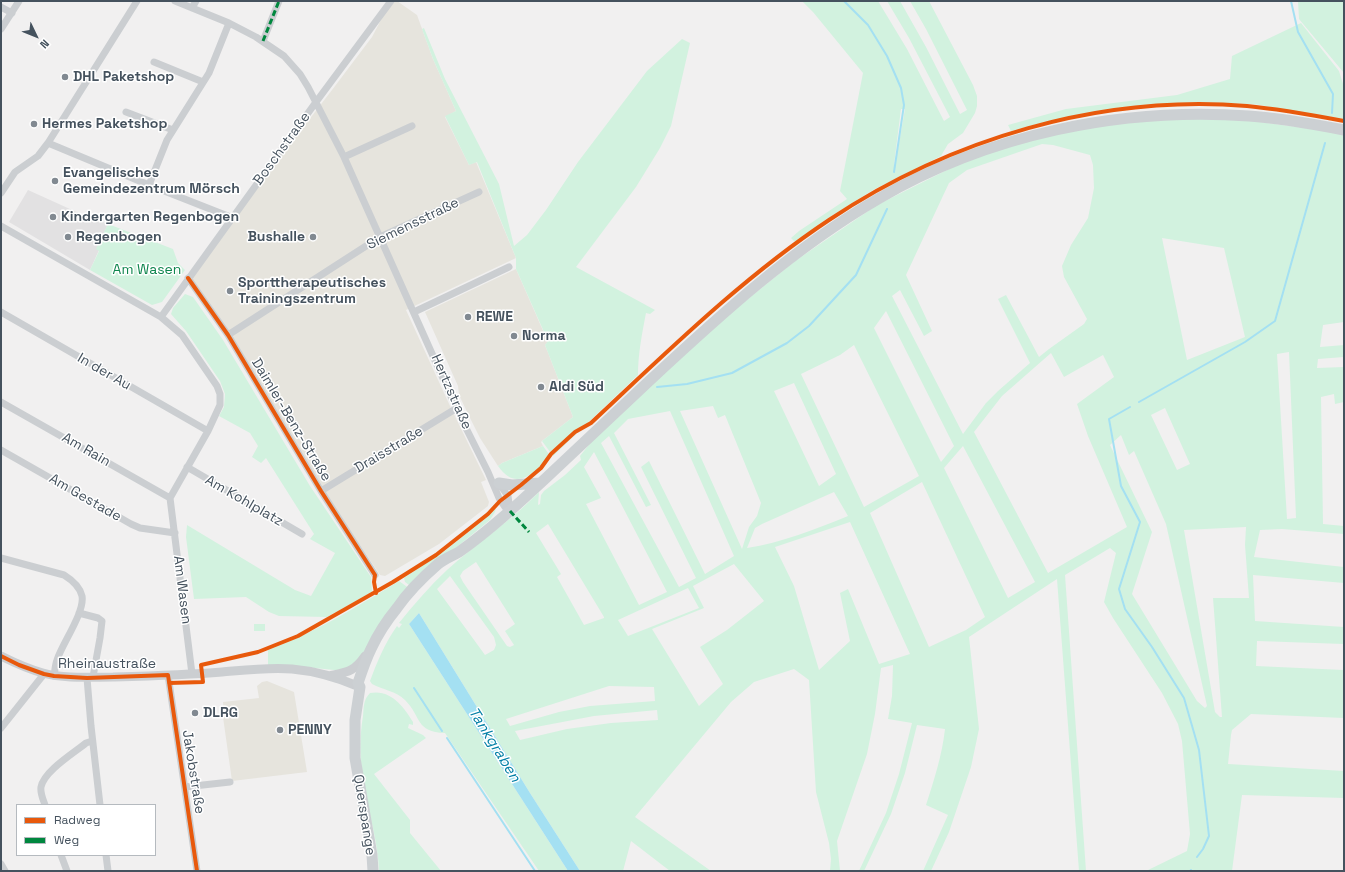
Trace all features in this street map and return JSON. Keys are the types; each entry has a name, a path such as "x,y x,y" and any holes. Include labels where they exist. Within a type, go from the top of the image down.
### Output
{"main road":[{"path":"360,687 367,679 377,651 387,632 417,594 458,552 510,510 687,345 737,301 801,250 877,200 941,168 979,152 1048,131 1090,123 1138,116 1173,114 1250,116 1282,119 1344,130"},
{"path":"499,483 512,486 540,483"},
{"name":"Querspange","path":"373,871 372,855 355,758 355,720 360,687 358,683 371,649 396,608 440,562 458,552"}],"street":[{"path":"1,29 19,1"},
{"path":"1,193 15,172 38,156 48,142 137,1"},
{"name":"Hertzstraße","path":"175,1 245,30 284,56 300,74 344,157 500,501 510,510"},
{"path":"192,8 196,1"},
{"path":"263,41 279,1"},
{"name":"Boschstraße","path":"161,317 316,102 391,1"},
{"path":"1,7 12,13"},
{"path":"149,184 166,140 209,73 229,23"},
{"path":"154,62 203,82"},
{"path":"126,112 173,130"},
{"path":"344,157 412,126"},
{"path":"48,142 232,218"},
{"name":"Siemensstraße","path":"228,335 380,237 479,192"},
{"path":"1,226 161,317 182,336 217,386 220,394 220,406 208,431 170,498"},
{"path":"414,312 509,267"},
{"name":"Daimler-Benz-Straße","path":"188,278 228,335 321,491 375,575"},
{"name":"In der Au","path":"1,312 208,431"},
{"name":"Am Rain","path":"1,402 170,498"},
{"name":"Draisstraße","path":"321,491 457,408"},
{"name":"Am Gestade","path":"1,450 131,524 140,528 175,533"},
{"name":"Am Kohlplatz","path":"187,467 302,534"},
{"name":"Hertzstraße","path":"488,472 499,483 508,496 510,510"},
{"name":"Am Wasen","path":"170,498 192,674"},
{"path":"1,558 55,572 69,578 79,589 82,595 79,613 57,660 54,676"},
{"path":"79,613 98,618 102,621 100,638 90,677 92,741 100,804"},
{"path":"327,676 348,671 358,666 371,649"},
{"name":"Rheinaustraße","path":"1,656 19,666 54,676 90,677 168,675 259,669 292,669 327,676 360,687"},
{"path":"1,728 44,674"},
{"name":"Jakobstraße","path":"168,675 197,871"},
{"path":"45,804 41,787 49,772 86,743 92,741"},
{"name":"Jakobstraße","path":"185,787 230,782"},
{"path":"61,856 66,871"},
{"path":"106,856 108,871"},
{"path":"1,864 5,871"}],"shaded area":[{"path":"395,1 417,15 433,59 456,111 445,117 469,165 476,162 516,258 406,310 486,480 481,482 489,502 488,506 439,544 385,576 380,575 324,492 188,278 372,37 384,14"},
{"name":"Regenbogen","path":"28,190 81,214 108,224 90,270 9,222"},
{"path":"516,269 548,342 545,345 573,417 542,441 543,446 498,466 480,438 459,395 458,386 425,312"},
{"path":"267,681 294,692 307,772 232,781 223,717 223,702 259,698 257,686 262,682"}],"green space":[{"path":"802,1 878,1 907,49 944,121 950,117 909,38 887,1 900,1 926,47 960,114 967,110 926,29 910,1 929,1 973,85 977,96 977,106 975,113 963,133 948,144 941,156 873,190 825,220 795,242 791,238 799,231 847,199 840,191 863,73 813,12","holes":["901,109 905,109 895,166"]},
{"path":"1298,1 1344,1 1344,73 1299,19"},
{"path":"1301,23 1339,71 1344,87 1344,119 1256,104 1188,103 1099,112 1040,123 1011,131 1008,125 1066,109 1177,95 1230,79 1232,56"},
{"path":"424,28 445,79 499,184 514,246 527,235 546,210 578,162 647,71 682,39 690,43 671,126 660,148 636,187 576,267 655,310 650,314 646,313 639,352 638,375 553,456 542,441 573,417 545,345 548,341 516,269 516,258 477,162 469,165 445,116 456,111 433,59 422,29"},
{"path":"1230,118 1327,131 1344,135 1344,322 1323,325 1320,347 1344,345 1344,357 1318,359 1317,368 1344,367 1344,402 1335,404 1334,394 1321,397 1323,524 1344,526 1344,534 1282,529 1260,530 1254,557 1344,567 1344,583 1253,575 1255,621 1344,627 1344,644 1257,641 1256,666 1344,670 1344,718 1251,714 1232,730 1228,764 1344,771 1344,798 1242,795 1232,871 1146,871 1187,851 1190,834 1182,741 1178,724 1162,693 1104,602 1116,553 1110,548 1065,575 1086,871 1079,871 1057,579 969,637 979,729 971,767 949,832 931,871 923,871 948,815 926,805 940,758 945,729 917,725 905,773 891,814 864,871 859,871 886,813 899,774 912,723 888,719 892,696 893,665 881,668 875,714 867,754 837,841 840,871 830,871 831,859 829,843 816,792 809,680 794,669 754,682 731,702 635,817 711,871 670,871 631,841 623,871 580,871 419,613 409,624 568,871 539,871 445,733 428,730 420,722 405,700 394,693 372,684 370,681 385,646 397,626 399,628 402,624 399,623 416,602 447,570 517,513 539,492 538,505 540,504 541,495 544,491 565,475 581,460 580,456 592,441 717,324 795,261 877,205 955,166 997,150 1046,136 1142,119","holes":["1042,144 1053,145 1090,155 1093,165 1094,188 1088,218 1071,245 1062,266 1064,277 1087,319 1084,324 1039,357 1006,295 998,299 1030,363 986,403 963,434 892,296 900,290 924,336 932,331 906,275 949,183 967,170","1162,238 1224,248 1245,337 1187,360","886,311 954,446 941,462 874,328","854,345 919,476 864,507 801,374 840,355","1289,352 1296,518 1287,519 1277,354","1051,353 1064,377 1103,355 1114,377 1077,404 1088,436 1127,527 1048,573 974,432 1002,396","794,383 836,474 819,486 774,391","713,406 718,418 725,415 761,503 757,516 749,527 742,549 680,411","1165,408 1190,464 1177,470 1151,415","670,411 734,556 705,574 649,461 641,467 696,578 679,587 601,443 609,436 646,507 651,505 614,433 628,419","1121,435 1129,455 1134,451 1166,524 1207,706 1205,708 1197,701 1132,594 1152,532 1110,445","963,446 1035,582 1008,598 944,468","594,452 667,592 639,605 586,504 601,498 584,467","922,482 985,617 966,630 929,647 870,513","834,492 848,516 811,531 760,546 747,548 755,528","850,522 910,654 879,664 848,589 840,593 850,641 819,670 794,586 775,547","548,524 604,617 584,625 557,577 561,574 536,533","1246,527 1245,545 1249,598 1213,598 1222,717 1215,712 1184,530","476,562 515,624 505,631 514,645 510,647 507,646 460,576 463,571","734,564 764,601 727,630 700,647 723,684 699,706 652,629 704,608 693,586","450,576 494,637 496,645 494,650 485,655 437,589","688,588 699,608 628,636 618,620","609,686 654,687 655,701 590,706 559,712 510,726 506,719","657,710 658,720 611,723 567,729 520,740 515,731 594,716"]},
{"name":"Am Wasen","path":"108,224 173,249 178,263 185,270 162,302 152,305 90,270 99,251 96,249"},
{"path":"185,294 193,297 223,340 310,486 371,577 372,592 327,617 279,616 269,612 246,597 194,599 186,537 187,525 295,590 311,596 335,553 310,539 314,534 266,458 261,463 252,457 258,446 250,433 219,416 224,407 225,394 220,381 186,331 171,314 173,308"},
{"path":"543,446 551,457 532,474 519,479 512,478 505,474 498,466 502,463"},
{"path":"496,508 490,520 436,564 412,587 405,582 404,578 446,550 491,514"},
{"path":"399,581 410,589 360,658 345,670 268,665 268,650 319,628"},
{"path":"254,624 265,624 265,631 254,631"},
{"path":"378,692 390,696 396,700 413,722 413,725 409,724 408,728 426,738 374,774 410,820 410,833 441,871 379,871 377,849 364,786 361,760 361,733 364,707 366,698 370,693"}],"water":[{"name":"Tankgraben","path":"419,613 580,871 568,871 409,624"}],"waterway":[{"path":"844,1 868,25 887,56 901,88 904,105 894,172"},
{"path":"1291,1 1298,32 1333,94 1332,113"},
{"path":"1139,402 1245,342 1275,321 1325,143"},
{"path":"657,387 687,384 732,373 787,343 809,326 856,275 887,209"},
{"path":"1130,407 1109,419 1121,486 1140,522 1119,589 1125,609 1152,647 1184,698 1199,750 1209,836 1203,849 1197,857"},
{"path":"414,688 442,731"},
{"path":"447,738 535,871"}],"marked path":[{"path":"263,41 279,1"},
{"path":"510,511 529,532"}],"cycle path":[{"path":"169,683 203,682 201,665 258,652 298,636 393,582 436,555 488,514 500,501 541,468 551,454 575,432 591,423 677,343 766,266 829,220 876,191 925,166 976,145 1028,128 1082,115 1137,107 1192,104 1247,106 1283,110 1344,121"},
{"path":"188,278 228,335 321,491 375,575 374,582 376,593"},
{"path":"1,656 19,665 54,676 87,678 168,675 197,871"}],"place":[{"name":"DHL Paketshop","path":"65,77"},
{"name":"Hermes Paketshop","path":"34,124"},
{"name":"Evangelisches Gemeindezentrum Mörsch","path":"55,181"},
{"name":"Kindergarten Regenbogen","path":"53,217"},
{"name":"Regenbogen","path":"68,237"},
{"name":"Bushalle","path":"313,237"},
{"name":"Sporttherapeutisches Trainingszentrum","path":"230,291"},
{"name":"REWE","path":"468,317"},
{"name":"Norma","path":"514,336"},
{"name":"Aldi Süd","path":"541,387"},
{"name":"DLRG","path":"195,713"},
{"name":"PENNY","path":"280,730"}]}
